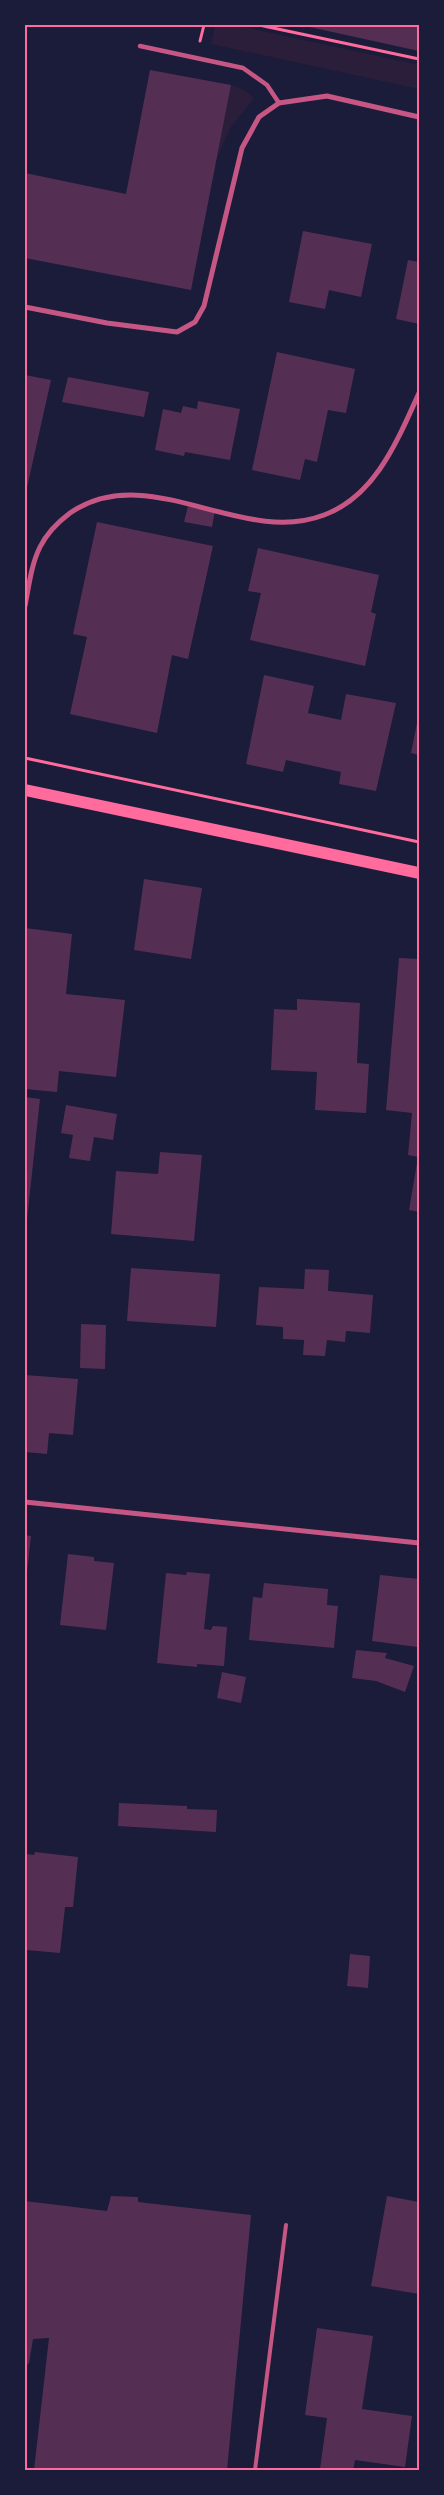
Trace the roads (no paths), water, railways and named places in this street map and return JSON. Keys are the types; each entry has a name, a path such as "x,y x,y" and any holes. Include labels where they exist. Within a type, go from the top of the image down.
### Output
{"main road":[{"path":"25,790 419,873"}],"street":[{"path":"140,46 243,68 267,85 279,103"},
{"path":"25,307 107,323 177,332 195,322 204,306 242,148 259,117 279,103 327,96 419,117"},
{"path":"25,606 34,566 40,548 48,533 77,509 109,496 126,494 160,498 269,522 300,522 325,515 349,501 372,480 393,450 419,393"},
{"path":"25,1502 419,1543"}],"lane":[{"path":"255,2470 286,2225"}]}
